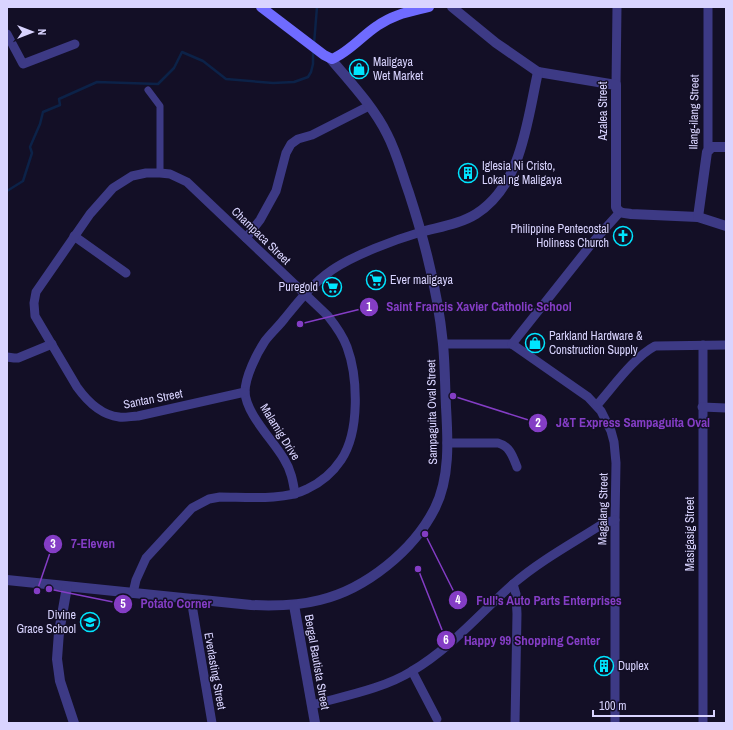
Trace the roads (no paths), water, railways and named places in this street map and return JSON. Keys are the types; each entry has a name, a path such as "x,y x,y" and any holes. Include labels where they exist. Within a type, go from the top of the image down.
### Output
{"main road":[{"name":"Sampaguita Oval Street","path":"260,7 330,58"},
{"path":"330,58 334,58 341,54 387,19 397,14 429,7"}],"street":[{"path":"452,7 496,43 538,72 616,85"},
{"name":"Azalea Street","path":"617,7 616,207 620,212"},
{"name":"Ilang-ilang Street","path":"698,217 708,149 708,7"},
{"path":"7,34 24,64 75,44"},
{"name":"Sampaguita Oval Street","path":"7,580 250,605 294,605 320,600 350,589 363,582 388,564 408,546 426,523 435,507 444,477 447,443 443,344 431,274 421,232 394,148 384,127 370,106 330,58"},
{"path":"245,392 252,365 266,341 305,294 331,271 345,262 402,238 455,223 476,214 490,203 506,184 513,171 520,149 538,72"},
{"path":"148,90 160,106 160,173"},
{"path":"246,238 260,220 276,191 286,153 291,144 298,139 312,135 370,106"},
{"path":"708,149 712,147 726,147"},
{"name":"Champaca Street","path":"52,344 35,316 34,303 36,292 90,214 113,188 132,176 146,173 160,173 170,174 187,182 328,316 338,330 347,347 356,385 356,406 348,446 342,459 332,471 307,490 288,496 220,497 209,499 192,508 146,558 136,580 133,593"},
{"path":"443,344 512,344 593,242 620,212 631,214 698,217 726,226"},
{"path":"74,236 126,273"},
{"path":"7,357 18,358 52,344"},
{"name":"Santan Street","path":"52,344 76,387 84,397 93,405 112,416 120,418 138,416 245,392"},
{"name":"Magalang Street","path":"512,344 582,391 597,405 609,425 614,442 616,463 614,520 615,723"},
{"name":"Masigasig Street","path":"702,345 703,723"},
{"path":"597,405 638,358 647,350 655,346 726,345"},
{"name":"Malamig Drive","path":"245,392 255,418 288,466 293,478 295,494"},
{"path":"702,407 726,408"},
{"path":"447,443 504,444 511,452 517,467"},
{"path":"312,705 387,683 432,659 457,639 513,584 536,566 604,522 614,520"},
{"path":"513,584 517,614 515,723"},
{"path":"67,587 59,632 57,659 60,681 71,722"},
{"name":"Everlasting Street","path":"191,599 212,723"},
{"name":"Bergal Bautista Street","path":"294,605 315,723"},
{"path":"412,671 437,719"}],"waterway":[{"path":"314,44 317,7"},
{"path":"7,191 23,181 32,153 30,147 40,124 43,112 60,105 59,99 97,82 158,84 174,68 182,52 203,61 226,79 273,83 294,82 308,77 313,64 313,51"}],"place":[{"name":"Maligaya Wet Market","path":"359,69"},
{"name":"Iglesia Ni Cristo, Lokal ng Maligaya","path":"468,173"},
{"name":"Philippine Pentecostal Holiness Church","path":"623,236"},
{"name":"Ever maligaya","path":"376,280"},
{"name":"Puregold","path":"332,287"},
{"name":"Saint Francis Xavier Catholic School","path":"300,324"},
{"name":"Parkland Hardware & Construction Supply","path":"535,343"},
{"name":"J&T Express Sampaguita Oval","path":"453,396"},
{"name":"Full's Auto Parts Enterprises","path":"425,534"},
{"name":"Happy 99 Shopping Center","path":"418,569"},
{"name":"Potato Corner","path":"49,589"},
{"name":"7-Eleven","path":"37,591"},
{"name":"Divine Grace School","path":"90,622"},
{"name":"Duplex","path":"604,666"}]}
